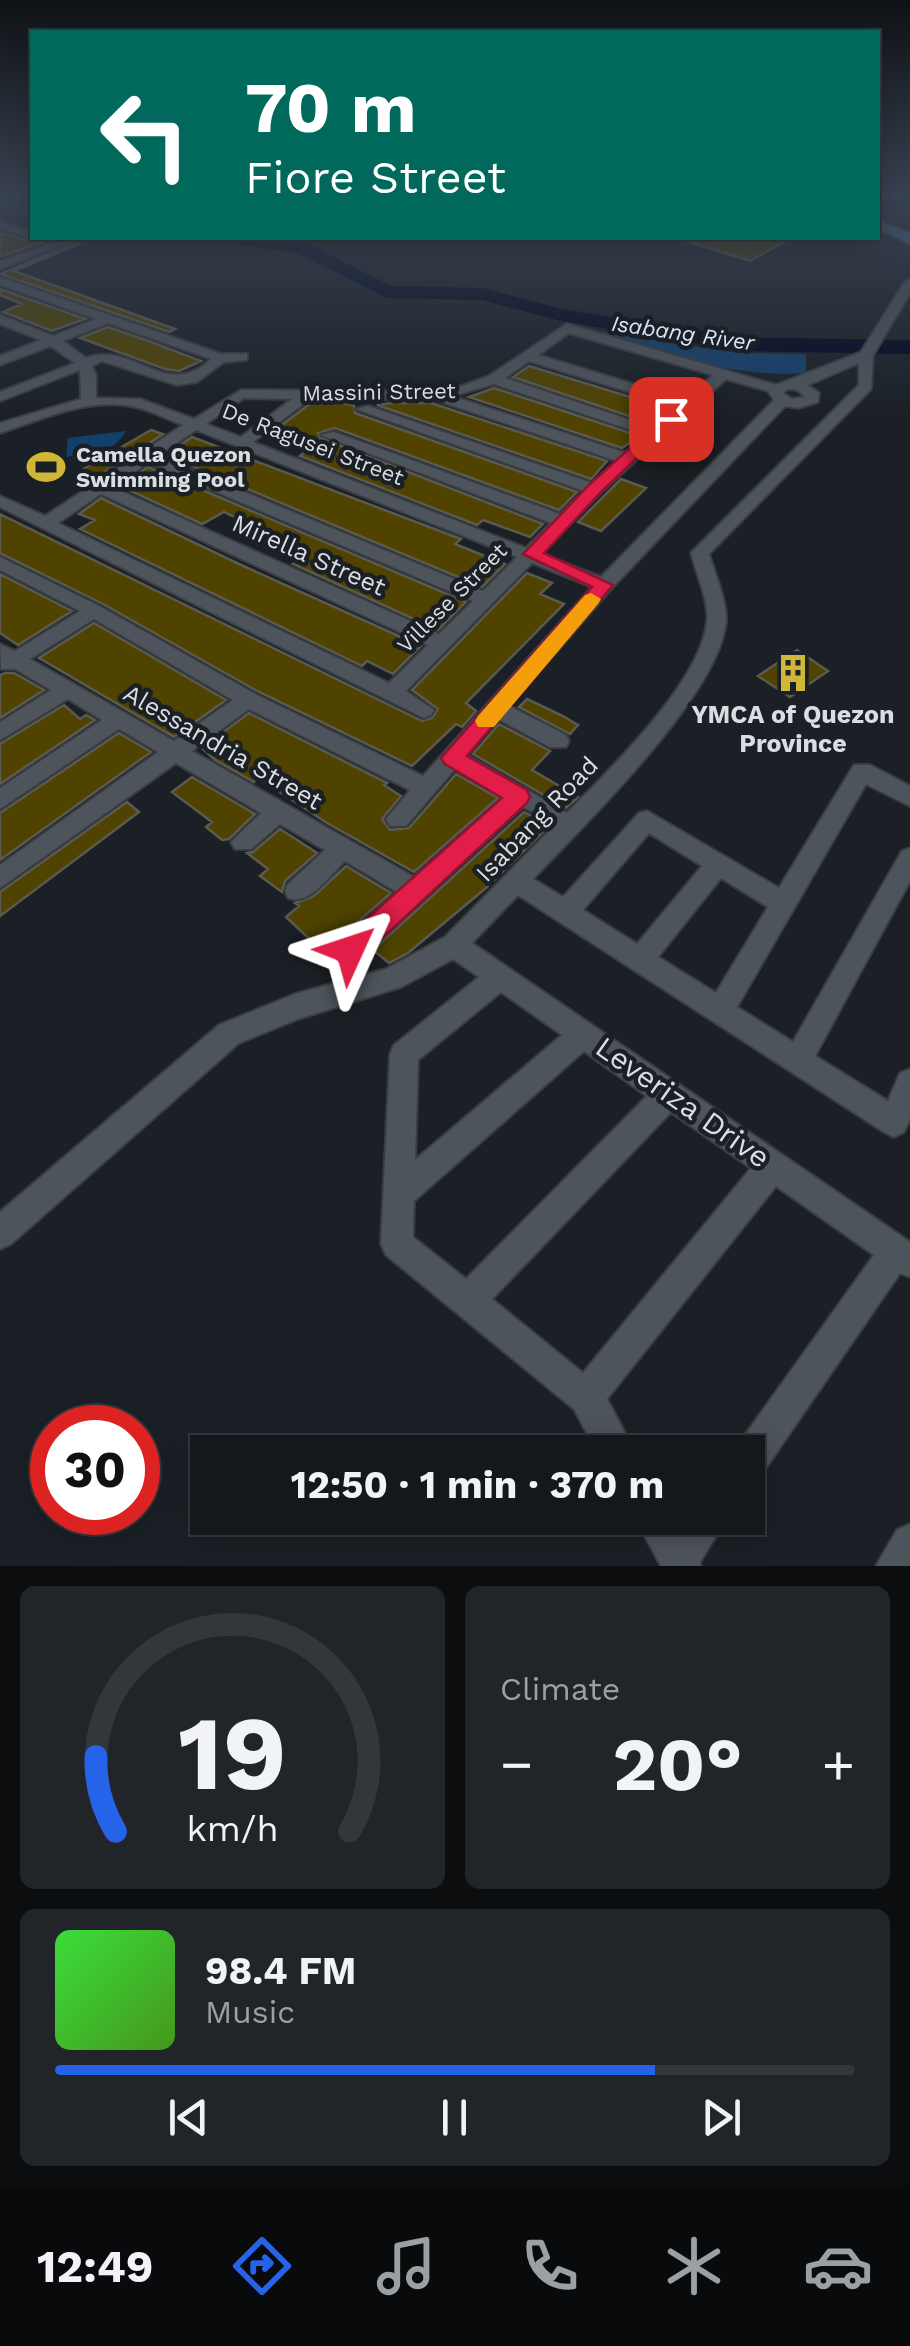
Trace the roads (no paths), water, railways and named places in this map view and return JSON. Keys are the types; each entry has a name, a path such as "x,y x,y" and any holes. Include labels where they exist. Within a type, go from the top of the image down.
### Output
{"street":[{"path":"0,281 220,358 242,357"},
{"name":"Isabang Road","path":"0,1233 229,1034 295,1008 392,979 454,945 642,750 708,654 717,618 700,553 866,386 868,355 910,283"},
{"path":"0,319 53,340 82,362 89,374 88,400"},
{"path":"0,361 105,320"},
{"name":"Massini Street","path":"46,523 241,394 433,395 465,390 494,379 567,328 779,395"},
{"path":"398,819 604,585 779,395 868,355"},
{"path":"779,395 800,403 810,401 868,355"},
{"path":"528,356 687,406"},
{"path":"0,397 101,357 118,360 166,382 186,380 214,366 220,358"},
{"name":"Villese Street","path":"392,694 595,489 722,375"},
{"path":"494,379 655,433"},
{"path":"795,385 814,396"},
{"path":"245,441 307,394"},
{"path":"346,422 376,395"},
{"path":"433,395 628,459"},
{"name":"De Ragusei Street","path":"0,428 54,406 88,400 140,402 604,585"},
{"path":"346,422 595,489"},
{"path":"346,422 562,521"},
{"path":"148,458 485,599"},
{"name":"Mirella Street","path":"102,488 442,643"},
{"path":"0,501 424,710"},
{"path":"0,563 94,610 248,700 425,787"},
{"path":"5,660 94,610"},
{"name":"Alessandria Street","path":"5,660 70,688 417,892"},
{"path":"0,732 70,688"},
{"path":"0,878 178,754 248,700"},
{"path":"498,708 558,740"},
{"path":"0,800 120,718"},
{"path":"452,758 556,816"},
{"path":"720,1011 862,771 910,797"},
{"path":"350,950 518,797"},
{"path":"243,842 278,812"},
{"path":"567,911 647,820 784,904"},
{"path":"297,892 342,849"},
{"path":"798,1058 910,858"},
{"path":"641,959 718,864"},
{"path":"516,880 894,1122 910,1083"},
{"name":"Leveriza Drive","path":"454,945 903,1256"},
{"path":"502,975 404,1054 397,1244 586,1397 607,1435"},
{"path":"399,1194 585,1033"},
{"path":"467,1301 670,1093"},
{"path":"586,1397 773,1165"},
{"path":"765,1439 903,1256"},
{"path":"664,1535 680,1563 697,1535"},
{"path":"896,1566 910,1542"}],"waterway":[{"name":"Isabang River","path":"351,270 387,292 483,294 561,315 739,344 910,347"}],"place":[{"name":"Camella Quezon Swimming Pool","path":"46,467"},
{"name":"YMCA of Quezon Province","path":"793,673"}]}
